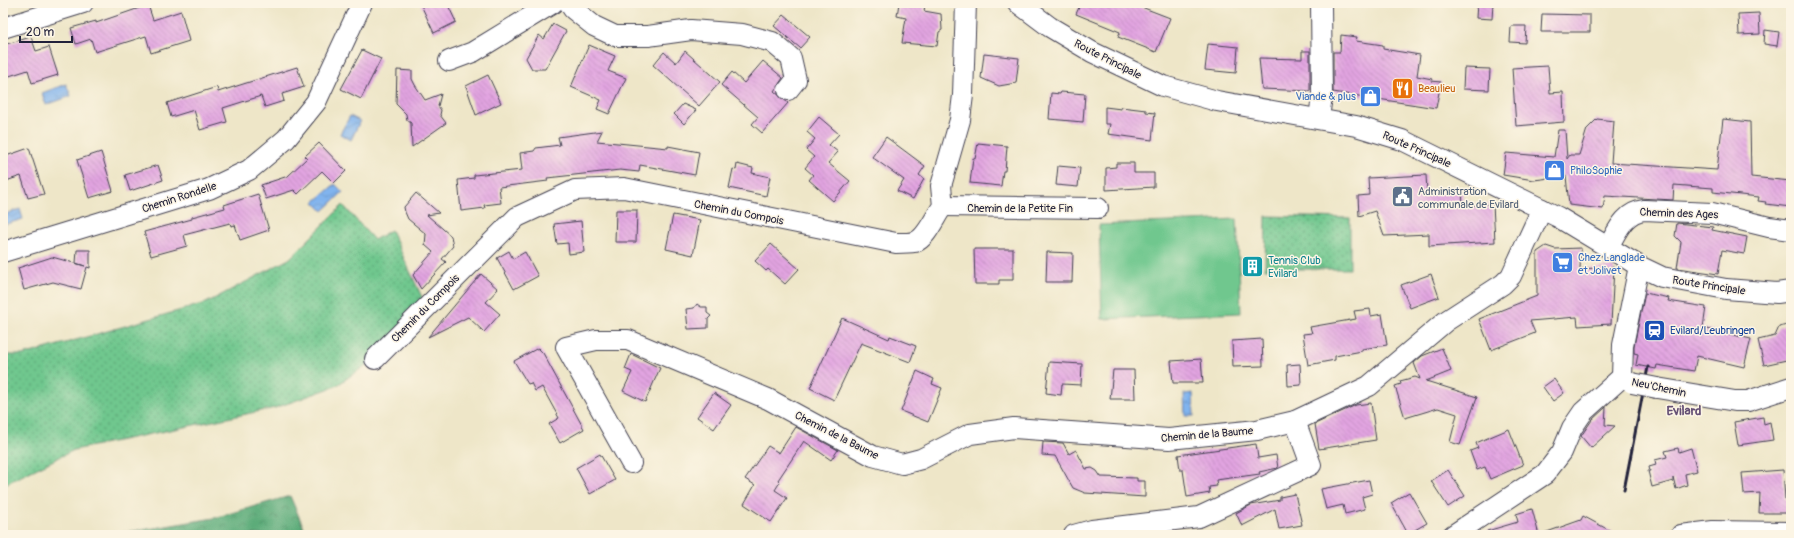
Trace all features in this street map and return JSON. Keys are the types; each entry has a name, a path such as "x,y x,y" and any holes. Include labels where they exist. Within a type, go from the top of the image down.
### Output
{"street":[{"path":"3,28 83,3"},
{"name":"Chemin Rondelle","path":"3,252 209,189 249,170 286,139 316,102 362,3"},
{"path":"449,61 474,52 553,3"},
{"path":"569,3 573,9 594,26 615,36 648,36 691,30 742,34 772,42 791,58 796,80 788,90"},
{"path":"943,206 941,186 960,120 966,3"},
{"name":"Route Principale","path":"1018,3 1050,27 1092,52 1163,86 1217,101 1320,118 1356,126 1402,140 1542,209 1639,266 1662,277 1726,289 1765,293 1791,291"},
{"path":"1320,118 1329,96 1321,3"},
{"name":"Chemin du Compois","path":"375,359 517,217 575,190 624,188 896,243 916,241 929,231 934,219 943,206"},
{"name":"Chemin de la Petite Fin","path":"943,206 1098,208"},
{"name":"Chemin de la Baume","path":"631,463 566,348 596,340 628,340 768,399 874,456 902,464 921,459 970,434 1014,428 1169,439 1257,430 1295,421 1369,386 1446,321 1503,284 1511,276 1542,209"},
{"name":"Chemin des Ages","path":"1608,247 1628,216 1633,212 1644,210 1718,214 1769,227 1791,230"},
{"path":"1453,535 1545,474 1562,452 1572,428 1583,412 1627,380 1623,345 1639,266"},
{"name":"Neu'Chemin","path":"1627,380 1657,388 1735,401 1748,401 1791,387"},
{"path":"1074,535 1092,530 1199,517 1311,465 1295,421"},
{"path":"1681,535 1713,531 1791,532"}],"green space":[{"path":"343,205 374,240 391,230 426,306 375,359 336,386 275,408 74,450 3,485 3,355 23,355 206,303 289,259"},
{"path":"1266,216 1350,218 1350,269 1265,269"},
{"path":"1237,219 1241,313 1102,319 1099,225"},
{"path":"290,496 307,535 101,535 214,518"}],"water":[{"path":"66,84 71,96 46,105 42,93"},
{"path":"350,116 360,121 351,140 340,134"},
{"path":"335,184 343,192 323,211 314,202"},
{"path":"20,209 23,219 3,225 3,215"},
{"path":"1193,393 1194,416 1185,416 1184,394"}],"building":[{"path":"420,3 447,3 456,22 434,33"},
{"path":"899,3 925,5 924,11 941,14 942,30 939,32 937,46 902,43 906,18 897,16"},
{"path":"1081,3 1131,3 1170,18 1156,52 1118,37 1120,32 1076,14"},
{"path":"1477,3 1493,3 1492,19 1476,18"},
{"path":"148,5 153,20 181,11 189,41 151,53 146,36 95,52 91,39 76,44 71,28 96,21 96,23"},
{"path":"1759,13 1760,34 1739,35 1738,14"},
{"path":"1542,14 1590,15 1590,32 1541,32"},
{"path":"784,15 810,37 800,48 774,26"},
{"path":"553,24 566,31 545,69 532,69 526,58 539,35 544,39"},
{"path":"1511,26 1526,26 1525,43 1510,42"},
{"path":"1765,30 1779,32 1777,46 1764,44"},
{"path":"1341,35 1357,37 1356,41 1383,45 1383,49 1420,55 1417,76 1432,79 1431,81 1441,82 1436,108 1333,92 1333,52 1340,52"},
{"path":"31,37 36,51 49,47 58,75 32,83 28,70 3,78 3,45"},
{"path":"1208,44 1238,47 1236,73 1205,70"},
{"path":"589,45 615,56 608,71 626,78 609,114 597,109 601,100 571,87"},
{"path":"362,50 381,59 361,99 341,89"},
{"path":"685,51 720,82 699,106 653,65 664,52 676,63"},
{"path":"1302,51 1310,51 1310,91 1262,89 1259,58 1302,59"},
{"path":"984,54 1019,58 1016,83 999,86 981,78"},
{"path":"763,61 783,78 774,91 788,103 762,133 752,124 758,117 721,85 732,72 744,83"},
{"path":"1548,66 1550,93 1563,92 1564,122 1516,126 1512,68"},
{"path":"297,67 304,87 282,94 284,101 265,107 261,96 223,108 227,122 200,130 194,110 171,117 167,103 217,87 218,92"},
{"path":"1464,68 1490,69 1489,90 1463,89"},
{"path":"397,70 412,71 412,79 425,100 441,94 438,106 441,110 440,115 446,123 412,147 411,123 407,120 406,114 396,104"},
{"path":"488,75 501,103 476,115 466,86"},
{"path":"1061,92 1085,94 1083,122 1049,119 1051,93 1060,94"},
{"path":"683,104 696,110 684,124 674,114"},
{"path":"1105,107 1146,110 1146,112 1155,113 1152,140 1108,134 1110,124 1105,124"},
{"path":"819,117 839,134 829,145 838,152 828,163 850,181 833,201 809,180 813,175 805,168 814,157 806,150 815,139 807,132"},
{"path":"1597,119 1614,121 1611,163 1717,170 1723,119 1750,122 1751,177 1791,181 1791,207 1765,204 1766,202 1758,201 1759,197 1713,192 1713,188 1674,185 1673,200 1605,196 1603,209 1569,205 1566,176 1534,180 1503,175 1506,153 1554,157 1558,130 1565,130 1567,159 1570,155 1579,155 1587,129"},
{"path":"602,131 597,141 668,148 668,146 699,152 695,175 640,165 639,172 620,170 547,178 548,181 499,187 501,203 484,205 485,208 461,211 458,180 474,178 474,175 522,170 520,153 534,151 536,148 560,145 558,137"},
{"path":"886,137 925,166 919,175 924,179 913,199 897,191 904,180 872,157"},
{"path":"319,143 346,171 334,183 322,171 298,194 294,190 266,199 261,185 288,176 307,158 305,156"},
{"path":"978,143 1007,146 1005,171 1003,171 1001,186 970,183 973,158 975,159"},
{"path":"29,148 44,194 28,198 21,176 3,182 3,157"},
{"path":"101,152 113,191 89,198 77,160"},
{"path":"1116,163 1134,163 1134,173 1154,173 1154,187 1106,190 1106,168 1116,167"},
{"path":"737,164 753,168 752,173 770,177 766,196 729,188 733,169 736,170"},
{"path":"158,165 163,180 130,191 125,175"},
{"path":"1058,166 1080,168 1078,187 1056,185"},
{"path":"1426,175 1427,192 1462,190 1463,206 1493,204 1495,242 1429,246 1429,234 1384,236 1375,211 1359,216 1358,196 1369,195 1368,178"},
{"path":"416,193 439,213 427,215 451,236 453,246 442,259 446,262 421,289 413,275 433,252 425,245 426,234 408,219 405,212 404,207"},
{"path":"258,194 269,230 240,240 235,225 231,226 230,223 184,235 187,246 151,256 144,232 225,208 224,205"},
{"path":"616,210 637,210 636,242 615,242"},
{"path":"673,215 700,220 693,255 666,249"},
{"path":"581,221 584,252 569,254 568,243 557,244 554,224"},
{"path":"1677,223 1713,227 1712,230 1747,237 1744,254 1722,250 1718,274 1677,268 1681,242 1675,236"},
{"path":"771,244 799,269 785,284 768,269 766,271 755,261"},
{"path":"1546,246 1555,249 1581,248 1580,269 1614,267 1611,324 1578,326 1577,317 1530,321 1535,333 1491,350 1479,319 1537,296 1537,252"},
{"path":"974,249 1013,249 1013,280 999,280 999,284 975,284"},
{"path":"77,250 90,250 90,268 87,267 81,289 53,282 24,290 18,268 52,257 85,266 76,263"},
{"path":"509,251 513,259 525,252 538,276 514,289 497,258"},
{"path":"1047,252 1073,253 1072,282 1046,282"},
{"path":"481,274 498,289 486,302 500,314 484,332 468,317 428,337"},
{"path":"1431,274 1439,297 1410,308 1401,285"},
{"path":"1645,293 1669,298 1668,301 1706,307 1703,328 1751,339 1744,367 1697,356 1694,371 1657,365 1656,369 1636,365 1638,354 1634,353 1634,346"},
{"path":"697,304 701,307 707,307 707,313 711,316 708,319 708,328 688,329 686,309 694,308"},
{"path":"1370,309 1371,316 1382,314 1387,345 1362,349 1362,351 1335,356 1335,360 1308,365 1303,334 1312,333 1310,327 1356,319 1354,311"},
{"path":"842,318 889,339 890,336 916,346 910,362 861,343 834,400 810,388"},
{"path":"1791,324 1791,359 1764,365 1758,340 1775,336 1779,327"},
{"path":"1262,339 1263,366 1233,367 1232,341"},
{"path":"538,348 543,353 584,429 560,443 549,424 559,418 542,387 535,391 531,383 528,384 514,361"},
{"path":"1442,348 1451,371 1426,381 1477,397 1460,445 1450,442 1457,414 1438,408 1405,418 1395,386 1401,384 1400,381 1415,377 1420,379 1414,363 1422,356"},
{"path":"631,354 660,368 645,402 623,391 632,372 625,369"},
{"path":"1201,359 1203,383 1173,383 1171,361"},
{"path":"1049,362 1082,364 1081,385 1062,384 1061,395 1046,393"},
{"path":"1300,364 1301,385 1288,386 1287,365"},
{"path":"1113,370 1134,370 1135,399 1110,399"},
{"path":"917,371 934,379 932,384 942,388 928,422 901,411"},
{"path":"1554,379 1564,393 1553,401 1543,387"},
{"path":"714,393 731,405 714,429 697,417"},
{"path":"1371,403 1376,440 1319,449 1315,424 1356,405"},
{"path":"1606,407 1605,425 1615,426 1591,448 1581,436 1592,420"},
{"path":"1763,417 1764,424 1770,422 1773,440 1738,445 1734,422"},
{"path":"796,427 838,450 831,460 804,441 778,480 780,482 775,490 787,498 771,522 744,504 755,485 745,479 768,446 779,453"},
{"path":"1509,429 1523,465 1490,479 1485,467 1477,470 1470,451 1478,448 1476,443"},
{"path":"1043,442 1063,443 1069,454 1076,450 1086,469 1092,468 1097,471 1101,477 1137,478 1137,481 1145,481 1145,497 1085,493 1073,488 1055,456 1042,455"},
{"path":"1256,444 1258,458 1276,455 1278,468 1259,472 1260,474 1216,480 1217,486 1209,487 1210,493 1187,497 1183,470 1180,470 1178,455"},
{"path":"1678,448 1679,452 1691,448 1697,471 1685,474 1687,485 1676,489 1673,477 1673,481 1652,487 1648,471 1650,471 1649,467 1656,465 1655,460 1667,457 1665,451"},
{"path":"600,454 615,480 590,494 576,468"},
{"path":"1448,470 1465,496 1448,507 1431,481"},
{"path":"1783,470 1785,499 1791,499 1791,513 1759,513 1760,493 1744,494 1742,473"},
{"path":"1369,480 1372,494 1362,497 1365,509 1345,514 1343,505 1326,509 1321,489"},
{"path":"1409,492 1427,523 1408,534 1391,503"},
{"path":"1295,494 1302,525 1279,529 1275,509 1242,526 1236,513 1251,505 1280,500 1280,497"},
{"path":"1532,509 1539,535 1487,535 1487,531 1518,522 1516,514"},
{"path":"1583,516 1618,535 1544,535 1544,533 1581,520"}],"railway":[{"path":"1624,490 1648,367"}],"place":[{"name":"Beaulieu","path":"1402,88"},
{"name":"Viande & plus","path":"1371,96"},
{"name":"PhiloSophie","path":"1555,170"},
{"name":"Administration communale de Evilard","path":"1403,197"},
{"name":"Chez Langlade et Jolivet","path":"1563,263"},
{"name":"Tennis Club Evilard","path":"1252,266"},
{"name":"Evilard/Leubringen","path":"1655,330"}],"district":[{"name":"Evilard","path":"1684,410"}]}
